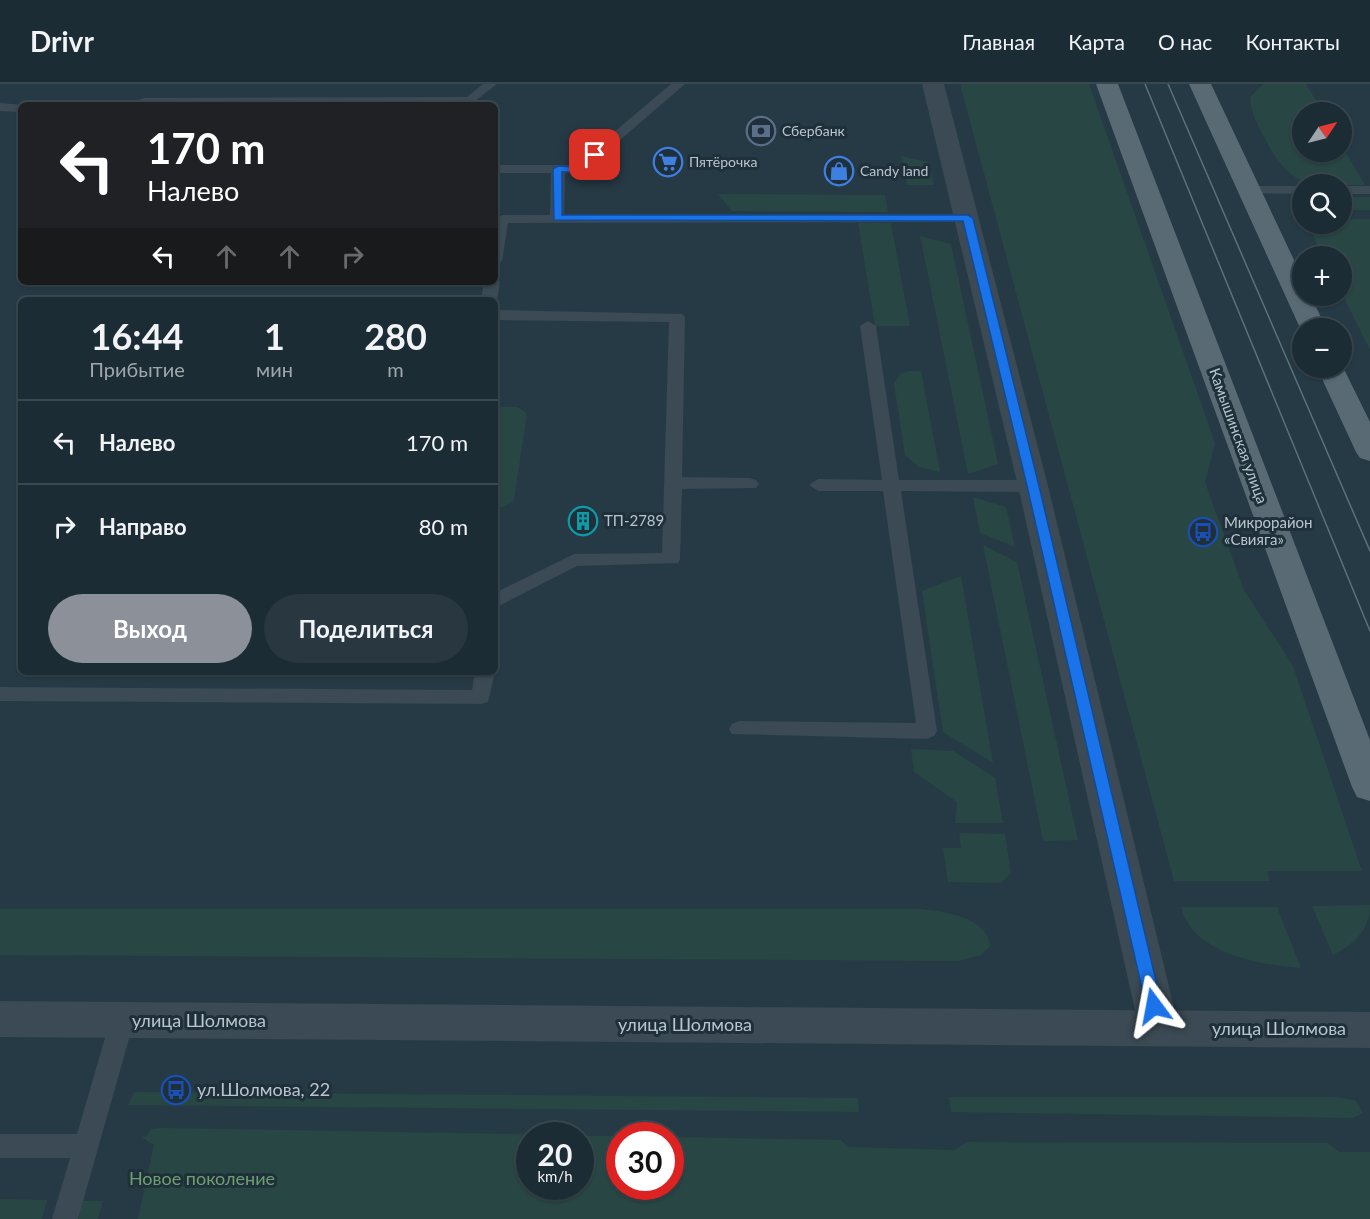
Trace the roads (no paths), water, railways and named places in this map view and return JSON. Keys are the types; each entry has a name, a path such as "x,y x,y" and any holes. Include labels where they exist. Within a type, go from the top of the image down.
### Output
{"main road":[{"name":"Камышинская улица","path":"1107,84 1370,787"},
{"path":"1200,84 1308,318"},
{"path":"1336,378 1370,452"}],"street":[{"path":"933,84 1033,486 1159,1028"},
{"name":"улица Шолмова","path":"0,1019 1370,1030"}],"lane":[{"path":"166,102 175,84"},
{"path":"380,84 375,102 470,102 491,84"},
{"path":"498,169 578,170 679,84"},
{"path":"0,108 18,108"},
{"path":"557,218 558,169"},
{"path":"1249,190 1292,190"},
{"path":"1352,190 1370,190"},
{"path":"498,243 502,219 968,218"},
{"path":"498,315 677,317 671,559 573,560 498,599"},
{"path":"740,729 927,731 868,326"},
{"path":"673,483 750,484"},
{"path":"818,485 1033,486"},
{"path":"0,694 481,697 485,675"},
{"path":"65,1219 122,1021"},
{"path":"0,1146 86,1146"}],"tram line":[{"path":"1145,84 1370,631"},
{"path":"1168,84 1370,551"}],"place":[{"name":"Сбербанк","path":"761,131"},
{"name":"Пятёрочка","path":"668,162"},
{"name":"Candy land","path":"839,171"},
{"name":"ТП-2789","path":"583,521"},
{"name":"Микрорайон «Свияга»","path":"1203,532"},
{"name":"ул.Шолмова, 22","path":"176,1090"}],"park label":[{"name":"Новое поколение","path":"202,1179"}]}
